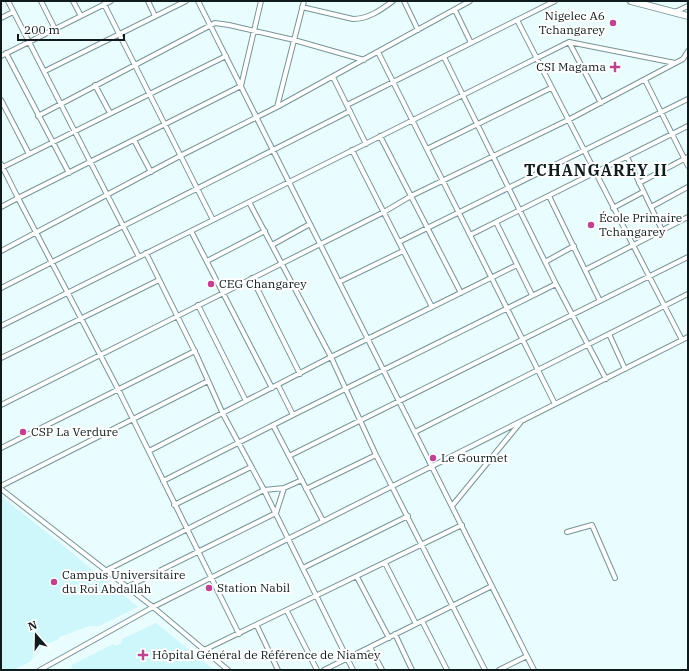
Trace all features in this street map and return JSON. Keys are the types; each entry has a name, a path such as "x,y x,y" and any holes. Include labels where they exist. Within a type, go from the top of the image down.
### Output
{"main road":[{"path":"633,1 688,16"}],"street":[{"path":"8,1 62,103 139,257"},
{"path":"40,1 55,29"},
{"path":"73,1 81,16"},
{"path":"1,56 111,1"},
{"path":"148,1 155,16"},
{"path":"45,71 186,1"},
{"path":"198,1 534,670"},
{"path":"1,207 241,86 261,1"},
{"path":"277,107 304,1"},
{"path":"302,7 353,19 359,19 379,10 393,1"},
{"path":"404,1 418,30"},
{"path":"1,251 180,156 277,107 470,1"},
{"path":"347,105 555,1"},
{"path":"104,4 213,220"},
{"path":"675,13 688,6"},
{"path":"455,10 471,43"},
{"path":"1,18 13,12"},
{"path":"517,20 663,307 682,340"},
{"path":"38,116 210,24 220,22 294,40 364,60"},
{"path":"569,42 601,103"},
{"path":"1,326 569,42 675,63"},
{"path":"1,405 198,304 384,212 410,196 493,157 601,103 675,63 683,58 688,51"},
{"path":"378,52 554,404"},
{"path":"6,53 51,142 69,173"},
{"path":"226,56 2,167 101,355 239,634"},
{"path":"444,57 556,284 606,379"},
{"path":"333,76 366,144"},
{"path":"645,80 672,134 686,158 688,166"},
{"path":"95,85 110,113"},
{"path":"427,149 551,88"},
{"path":"399,242 688,99"},
{"path":"1,100 29,154"},
{"path":"1,288 350,111"},
{"path":"470,235 688,126"},
{"path":"380,136 461,293"},
{"path":"134,140 151,172"},
{"path":"352,150 432,307"},
{"path":"627,157 662,230"},
{"path":"639,183 686,158"},
{"path":"651,207 688,187"},
{"path":"613,208 643,192"},
{"path":"549,196 600,301"},
{"path":"249,202 331,357 376,455 485,670"},
{"path":"585,270 688,217"},
{"path":"496,222 532,296"},
{"path":"272,245 310,224"},
{"path":"191,231 272,388"},
{"path":"207,261 264,231"},
{"path":"545,262 574,246"},
{"path":"340,282 403,251"},
{"path":"146,253 177,315 223,414 276,513 354,670"},
{"path":"289,456 688,257"},
{"path":"149,451 368,338 517,265"},
{"path":"252,278 300,374"},
{"path":"1,358 159,280"},
{"path":"163,481 221,453 345,388 556,284"},
{"path":"415,432 688,294"},
{"path":"198,304 246,401"},
{"path":"609,334 625,369"},
{"path":"40,670 153,607 688,337"},
{"path":"1,448 194,351"},
{"path":"1,486 208,381"},
{"path":"278,385 293,415"},
{"path":"452,506 522,421"},
{"path":"273,425 323,521"},
{"path":"306,489 376,455"},
{"path":"174,505 251,467"},
{"path":"105,571 264,490 284,488 302,480"},
{"path":"127,587 276,513 284,488"},
{"path":"1,489 153,607 228,670"},
{"path":"303,568 408,516"},
{"path":"204,650 257,626 462,525"},
{"path":"566,532 592,525 615,578"},
{"path":"385,563 416,624"},
{"path":"357,577 388,638"},
{"path":"324,670 492,586"},
{"path":"287,611 318,670"},
{"path":"422,620 447,670"},
{"path":"257,626 278,670"},
{"path":"395,634 412,670"},
{"path":"370,647 382,670"},
{"path":"499,670 527,656"}],"shaded area":[{"name":"Campus Universitaire du Roi Abdallah","path":"1,496 138,607 99,626 90,626 59,637 59,639 42,646 30,662 13,670 1,670"},
{"name":"Hôpital Général de Référence de Niamey","path":"156,623 214,670 71,670 72,665 113,644 116,646 122,643 122,639"}],"place":[{"name":"Nigelec A6 Tchangarey","path":"613,23"},
{"name":"CSI Magama","path":"615,67"},
{"name":"École Primaire Tchangarey","path":"591,225"},
{"name":"CEG Changarey","path":"211,284"},
{"name":"CSP La Verdure","path":"23,432"},
{"name":"Le Gourmet","path":"433,458"},
{"name":"Campus Universitaire du Roi Abdallah","path":"54,582"},
{"name":"Station Nabil","path":"209,588"},
{"name":"Hôpital Général de Référence de Niamey","path":"143,655"}],"district":[{"name":"TCHANGAREY II","path":"596,170"}]}
